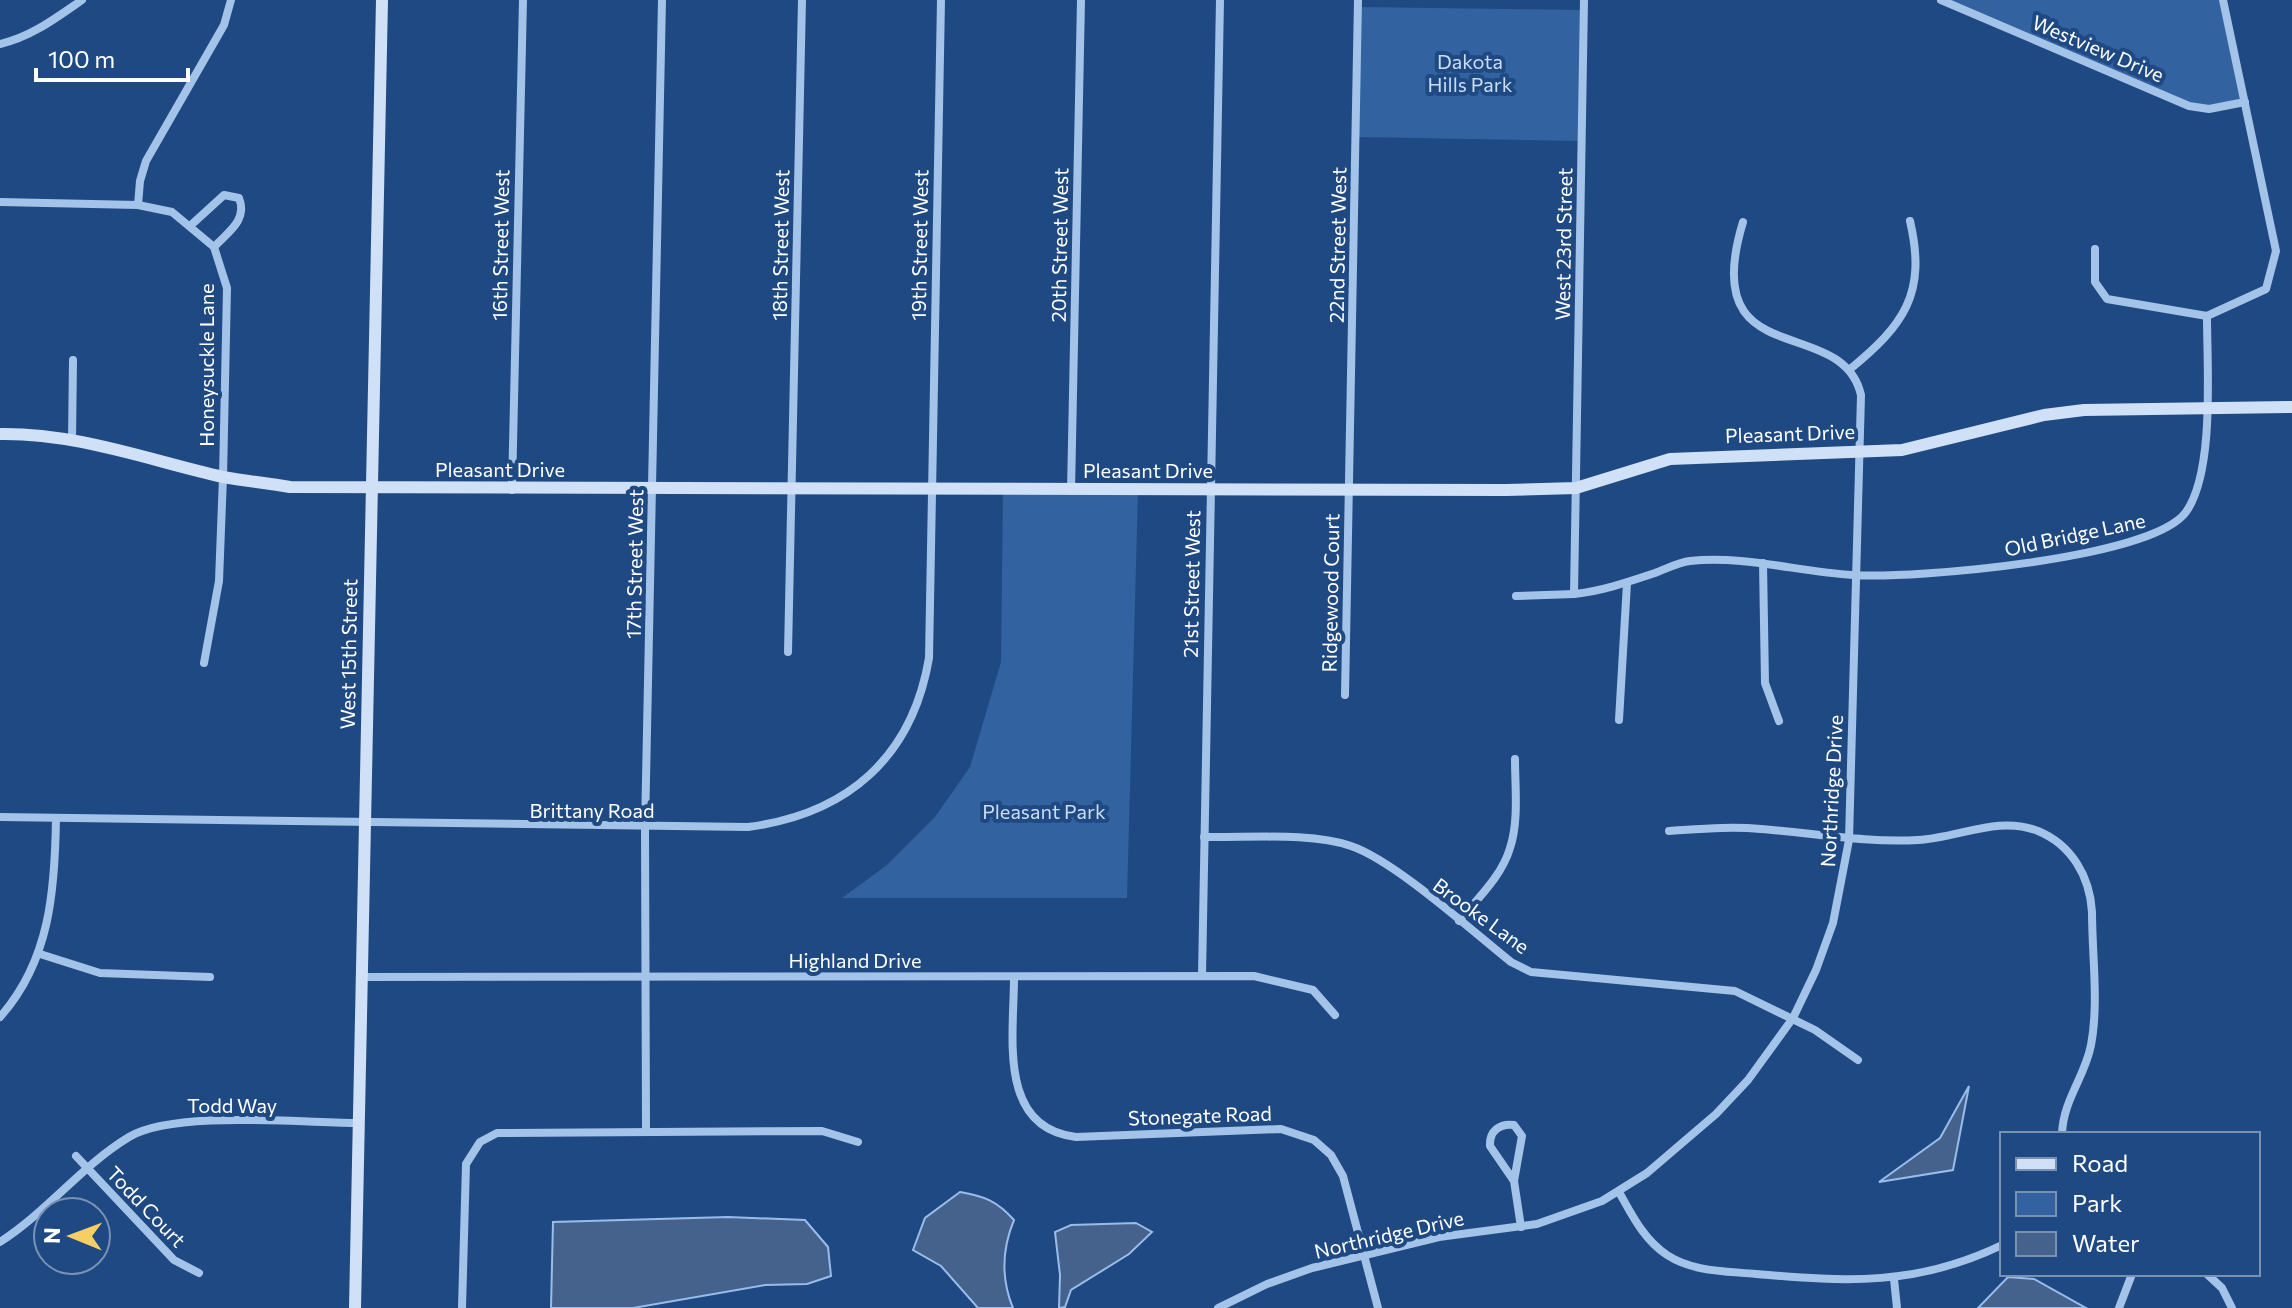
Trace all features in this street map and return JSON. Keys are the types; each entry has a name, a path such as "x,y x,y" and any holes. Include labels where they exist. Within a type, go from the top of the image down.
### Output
{"street":[{"path":"0,44 16,40 45,25 82,0"},
{"path":"138,205 146,161 224,25 231,0"},
{"name":"West 15th Street","path":"355,1308 382,0"},
{"name":"16th Street West","path":"512,490 523,0"},
{"name":"17th Street West","path":"646,1129 648,976 645,828 662,0"},
{"name":"18th Street West","path":"788,652 802,0"},
{"name":"19th Street West","path":"931,491 941,0"},
{"name":"20th Street West","path":"1071,491 1081,0"},
{"name":"21st Street West","path":"1202,976 1220,0"},
{"name":"22nd Street West","path":"1349,491 1358,0"},
{"name":"West 23rd Street","path":"1574,594 1584,0"},
{"name":"Westview Drive","path":"1941,0 2189,106 2209,109 2245,102"},
{"path":"2095,249 2095,282 2107,299 2207,316 2266,289 2276,251 2223,0"},
{"path":"0,202 138,205 172,212 214,247 240,220 244,209 239,198 224,195 190,226"},
{"path":"1743,222 1732,270 1735,291 1745,311 1771,335 1833,357 1849,370 1888,337 1908,304 1917,259 1910,221"},
{"name":"Honeysuckle Lane","path":"204,663 219,581 223,477 227,288 214,247"},
{"name":"Old Bridge Lane","path":"1516,596 1574,594 1627,583 1689,561 1763,563 1855,576 1956,574 2055,558 2159,534 2184,515 2200,488 2206,407 2207,316"},
{"path":"72,440 73,360"},
{"name":"Northridge Drive","path":"1218,1308 1282,1278 1439,1237 1521,1227 1570,1214 1619,1192 1647,1173 1716,1114 1748,1080 1793,1018 1832,926 1849,840 1858,452 1862,432 1861,395 1849,370"},
{"name":"Pleasant Drive","path":"0,434 72,440 131,451 223,477 290,487 1349,491 1576,488 1670,459 1902,450 1950,441 2044,415 2206,407 2292,407"},
{"name":"Brittany Road","path":"0,817 645,828 748,827 807,815 856,787 891,753 920,699 929,658 931,491"},
{"name":"Ridgewood Court","path":"1345,695 1349,491"},
{"path":"1763,563 1765,683 1779,721"},
{"path":"1619,720 1627,583"},
{"path":"1459,921 1497,875 1510,851 1514,832 1515,759"},
{"path":"0,1017 12,1004 40,954 51,912 56,818"},
{"path":"1669,831 1740,828 1849,840 1931,839 2008,825 2046,835 2077,863 2091,903 2093,1026 2087,1061 2066,1107 2062,1132"},
{"name":"Brooke Lane","path":"1204,837 1318,840 1351,846 1377,859 1511,962 1531,972 1735,991 1793,1018 1858,1060"},
{"path":"40,954 100,973 210,977"},
{"name":"Highland Drive","path":"362,977 1254,976 1313,990 1335,1015"},
{"name":"Stonegate Road","path":"1014,978 1015,1081 1021,1100 1033,1116 1057,1133 1082,1137 1281,1129 1314,1140 1331,1155 1341,1171 1378,1308"},
{"name":"Todd Way","path":"0,1242 23,1228 129,1137 171,1122 359,1123"},
{"path":"1514,1181 1490,1146 1491,1136 1501,1126 1514,1125 1521,1131 1521,1153 1514,1181 1521,1227"},
{"path":"462,1308 466,1164 480,1142 497,1133 646,1129 822,1131 858,1142"},
{"name":"Todd Court","path":"76,1156 174,1260 199,1273"},
{"path":"1619,1192 1651,1242 1687,1265 1832,1281 1894,1279 1952,1266 2000,1246"},
{"path":"2119,1308 2131,1276"},
{"path":"2209,1276 2222,1288 2232,1308"},
{"path":"1894,1279 1897,1308"}],"green space":[{"path":"1941,0 2223,0 2245,102 2209,109 2189,106"},
{"name":"Dakota Hills Park","path":"1358,7 1584,10 1582,141 1356,137"},
{"name":"Pleasant Park","path":"1003,491 1138,491 1127,898 842,898 887,865 935,817 970,767 1001,662"}],"water":[{"path":"1969,1086 1953,1170 1879,1182 1940,1138"},
{"path":"960,1192 990,1200 1014,1220 1004,1264 1006,1286 1013,1308 978,1308 941,1266 913,1250 925,1218"},
{"path":"728,1217 805,1220 828,1247 831,1276 807,1284 765,1285 633,1308 551,1308 553,1222"},
{"path":"1136,1223 1152,1232 1129,1254 1071,1290 1065,1307 1059,1308 1060,1275 1055,1232 1071,1225"},
{"path":"2008,1277 2034,1279 2086,1308 1978,1308"}]}
